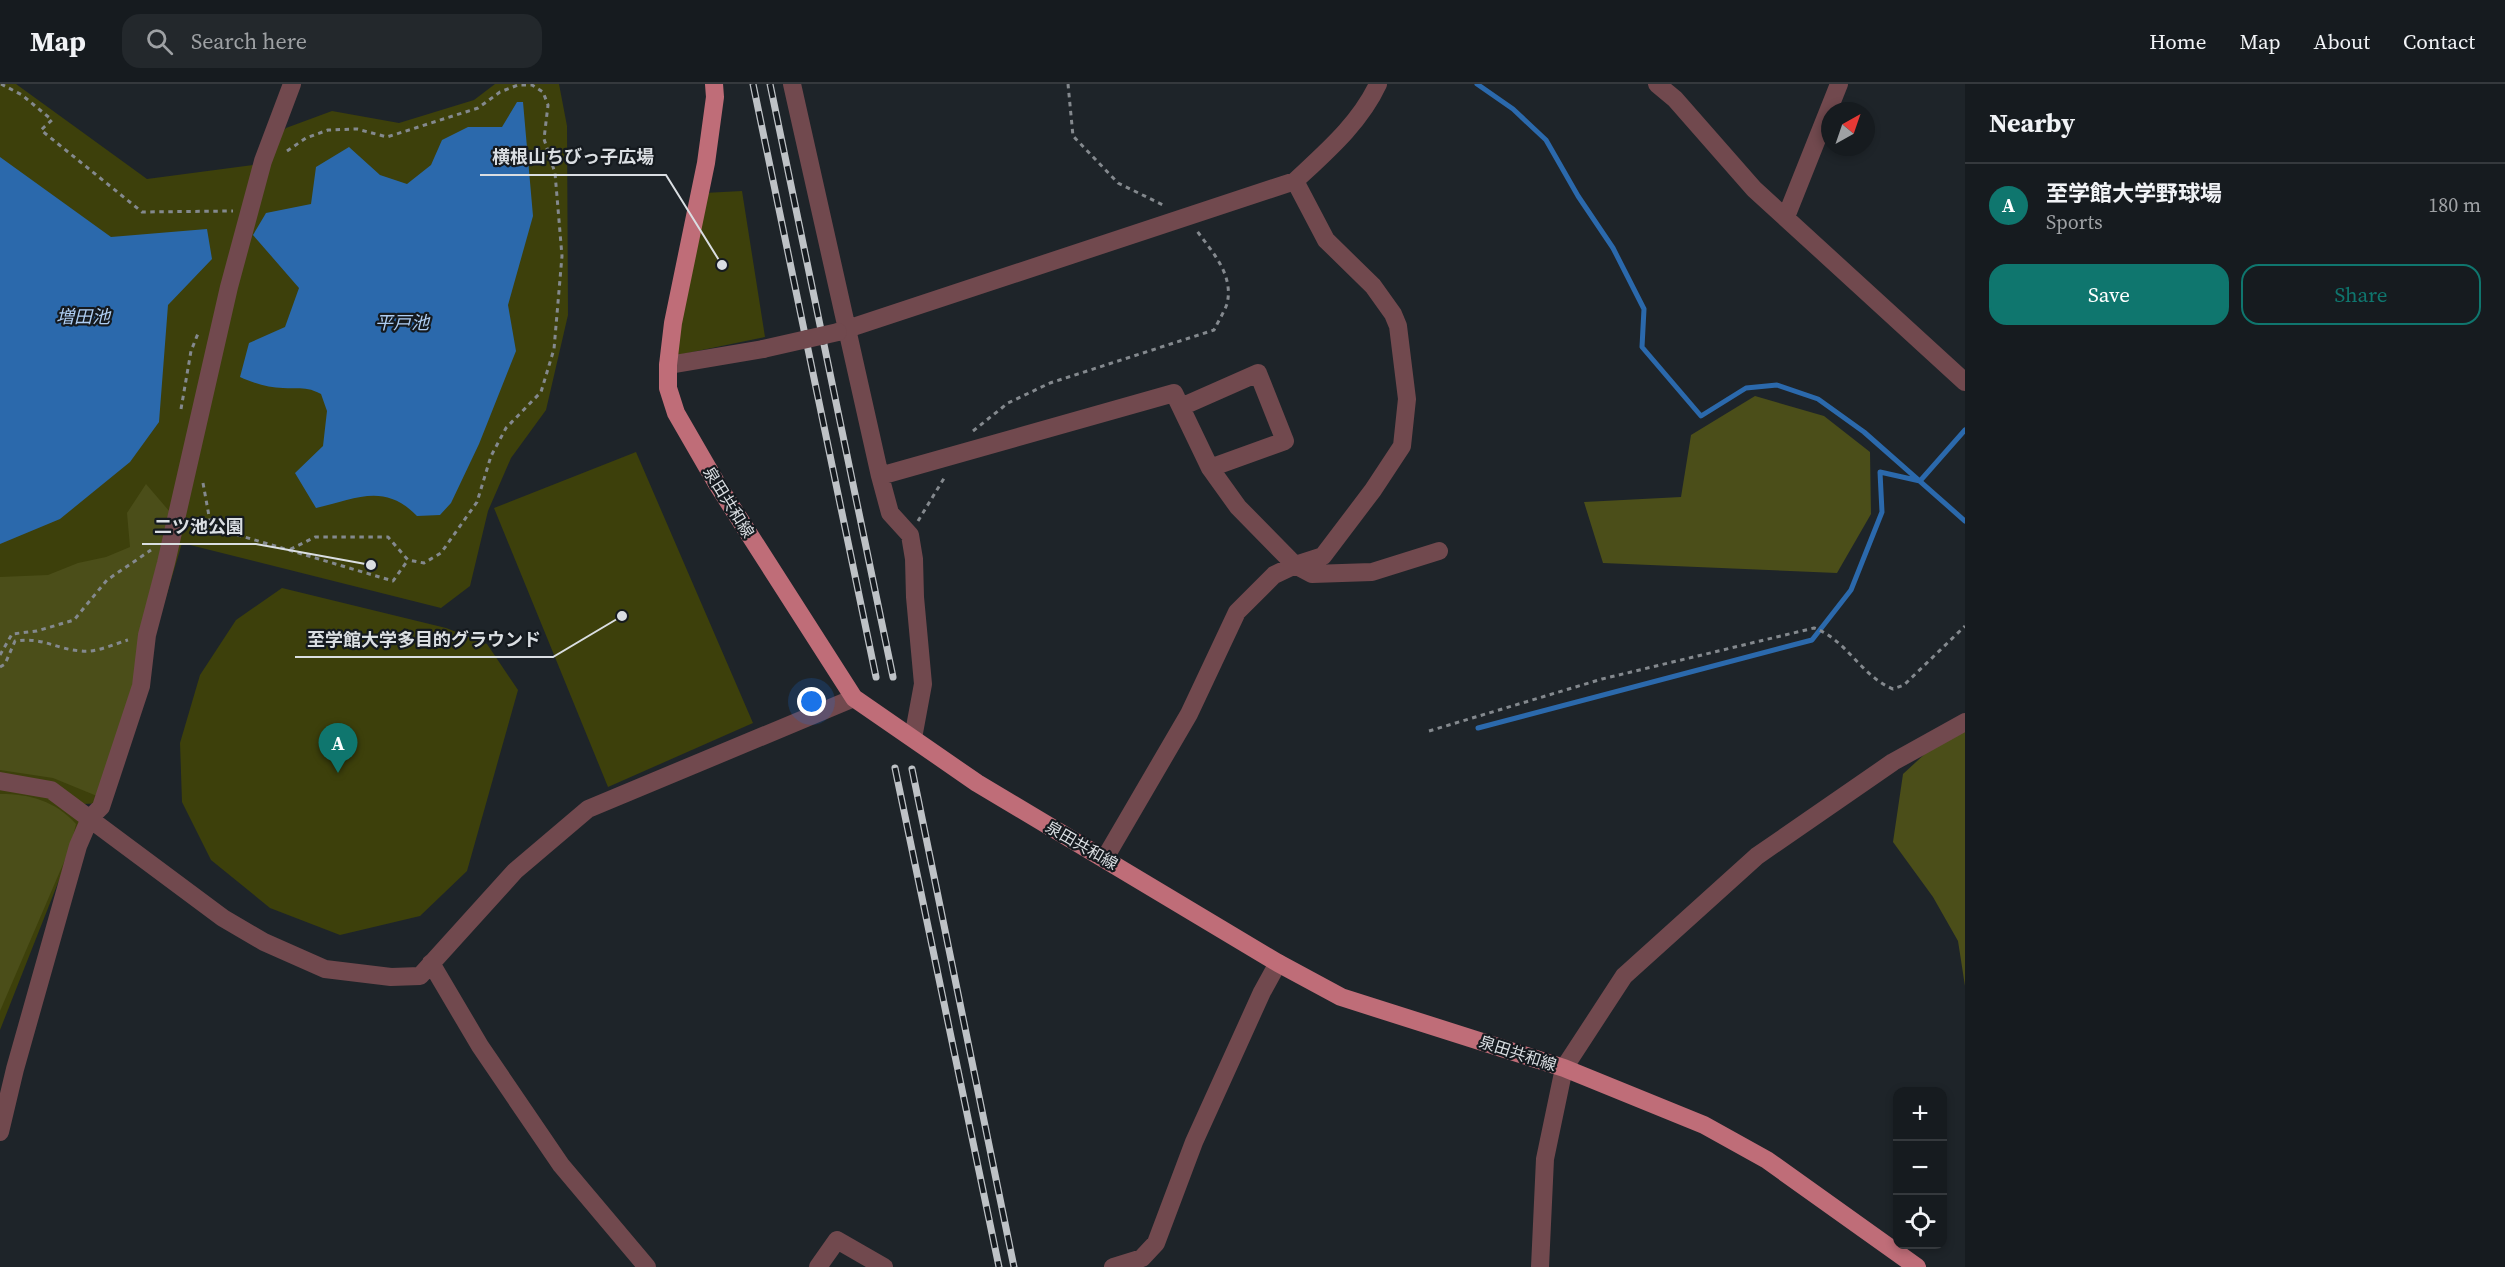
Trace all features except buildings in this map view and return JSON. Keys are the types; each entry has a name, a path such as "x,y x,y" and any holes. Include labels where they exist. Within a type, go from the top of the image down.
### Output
{"main road":[{"name":"泉田共和線","path":"714,84 715,98 706,163 673,323 668,388 676,413 717,484 854,698 977,783 1278,963 1341,997 1564,1068 1704,1125 1767,1160 1917,1267"}],"street":[{"path":"792,84 842,331 879,476 891,513 910,535 914,559 923,684 913,738"},
{"path":"668,365 763,349 842,331 1295,181 1335,145 1371,99 1378,84"},
{"path":"1657,84 1675,99 1754,189 1965,382"},
{"path":"0,1132 15,1069 78,846 90,818 101,807 141,686 147,634 166,562 229,287 263,161 293,87"},
{"path":"1786,217 1832,88"},
{"path":"1105,858 1189,714 1237,612 1274,575 1296,564 1323,556 1402,446 1407,399 1398,326 1393,314 1373,286 1326,240 1295,181"},
{"path":"1181,407 1258,374 1285,441 1210,468"},
{"path":"879,476 1174,393 1210,468 1238,507 1296,564 1312,574 1372,572 1439,551"},
{"path":"0,781 51,789 223,918 264,942 325,969 391,977 420,976 515,871 588,809 854,698"},
{"path":"1540,1267 1545,1159 1564,1068 1624,976 1757,856 1893,762 1965,722"},
{"path":"431,963 480,1046 561,1165 647,1267"},
{"path":"1113,1267 1142,1258 1156,1243 1194,1142 1257,1002 1278,963"},
{"path":"818,1267 837,1240 884,1267"}],"path":[{"path":"1,84 22,95 52,120 41,130 142,212 250,211"},
{"path":"910,535 974,429 1008,403 1050,383 1214,330 1226,304 1229,281 1214,254 1185,216 1118,183 1073,136 1068,84"},
{"path":"263,161 288,151 306,138 328,130 357,129 387,137 478,108 500,92 518,85 532,85 543,92 549,105 544,139 555,173 562,256 554,349 541,392 506,428 490,456 477,502 441,553 424,563 408,560 388,537 315,537 289,550"},
{"path":"211,527 393,581 408,560"},
{"path":"0,655 12,634 36,631 74,620 106,580 151,551 153,542"},
{"path":"1429,731 1602,679 1814,628 1829,633 1882,685 1893,689 1904,685 1965,626"},
{"path":"0,667 5,664 15,641 33,639 81,651 92,651 147,634"}],"shaded area":[{"path":"0,84 16,84 147,179 253,165 286,128 332,111 399,123 474,100 495,84 559,84 567,126 568,315 546,410 511,458 488,511 470,586 441,608 182,543 105,803 84,804 78,832 0,1030"},
{"path":"742,191 765,337 673,356 704,193"},
{"path":"636,452 753,723 608,787 494,508"},
{"path":"282,588 446,628 487,644 518,690 467,871 420,916 340,935 270,908 211,860 182,802 180,743 200,675 236,620"}],"green space":[{"path":"1755,396 1824,416 1870,452 1871,514 1837,573 1603,563 1584,502 1681,497 1691,435"},
{"path":"146,484 170,512 134,684 97,796 53,778 0,770 0,577 48,575 130,547 127,513"},
{"path":"1965,730 1965,986 1958,941 1933,897 1893,842 1903,774 1941,739"},
{"path":"0,794 22,795 42,800 60,810 76,824 70,848 0,1011"}],"water":[{"name":"平戸池","path":"517,102 523,102 533,216 508,305 516,351 479,444 451,503 440,515 417,516 393,499 381,496 357,498 316,508 295,473 323,446 327,411 321,394 307,389 267,386 240,377 249,343 285,327 299,288 253,235 266,213 311,204 316,167 349,147 380,175 407,184 431,165 442,140 468,127 502,127"},
{"name":"増田池","path":"0,157 111,237 207,229 212,259 168,305 159,422 130,462 60,519 0,544"}],"waterway":[{"path":"1477,84 1513,109 1546,140 1578,196 1613,248 1644,309 1642,347 1701,416 1746,388 1777,385 1818,399 1864,432 1965,521"},
{"path":"1478,728 1812,640 1851,590 1882,512 1880,472 1920,481 1965,430"}],"railway":[{"path":"753,84 876,677"},
{"path":"770,84 893,677"},
{"path":"895,768 999,1267"},
{"path":"912,769 1014,1267"}],"place":[{"name":"横根山ちびっ子広場","path":"722,265"},
{"name":"二ツ池公園","path":"371,565"},
{"name":"至学館大学多目的グラウンド","path":"622,616"},
{"name":"至学館大学野球場","path":"338,773"}]}
